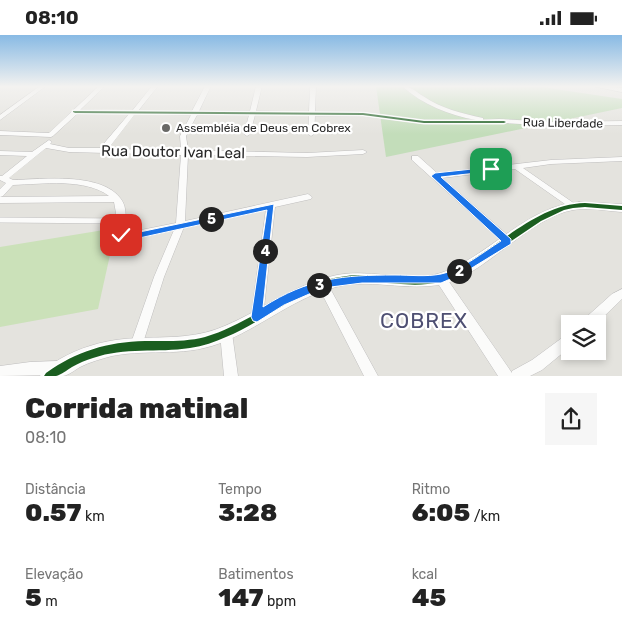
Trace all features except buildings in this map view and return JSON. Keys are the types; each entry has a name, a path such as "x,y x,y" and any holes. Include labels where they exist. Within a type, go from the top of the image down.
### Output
{"street":[{"path":"2,116 21,102"},
{"path":"0,193 5,180 33,154 47,146 51,135 85,102"},
{"path":"103,150 142,102"},
{"path":"136,346 159,277 180,226 184,133 201,102"},
{"path":"247,135 255,102"},
{"path":"311,134 312,102"},
{"path":"426,102 442,110 504,122"},
{"path":"75,112 363,114 446,123 504,122"},
{"name":"Rua Liberdade","path":"504,122 603,125 622,123"},
{"path":"1,133 51,135"},
{"name":"Rua Doutor Ivan Leal","path":"47,146 69,150 307,155 363,151"},
{"path":"0,153 33,154"},
{"path":"415,158 508,241"},
{"path":"435,176 551,162 622,159"},
{"path":"516,166 572,206"},
{"path":"5,180 67,182 103,188 113,193 117,199 121,211 121,235 126,237 308,197"},
{"path":"0,200 117,199"},
{"path":"257,317 271,206"},
{"path":"0,373 30,369 61,370 102,350 136,346 183,345 205,341 226,333 257,317 287,298 322,284 362,279 441,279 459,272 548,214 572,206 622,208"},
{"path":"441,279 506,376"},
{"path":"322,284 371,376"},
{"path":"597,315 616,297 622,294"},
{"path":"226,333 230,376"},
{"path":"518,376 550,356 561,347"}],"lane":[{"path":"0,220 121,226"}],"green space":[{"path":"378,102 622,102 622,108 386,157"},
{"path":"116,228 98,309 0,327 0,247"}],"cycle path":[{"path":"75,112 363,114 424,122 504,122"},
{"path":"49,376 69,363 102,350 125,347 180,345 205,341 239,327 304,291 339,280 428,281 441,279 462,270 526,227 562,208 585,205 622,208"}],"place":[{"name":"Assembléia de Deus em Cobrex","path":"166,128"}],"district":[{"name":"COBREX","path":"424,321"}],"route":[{"path":"121,235 123,237 130,237 271,206 257,317 280,302 322,284 341,280 362,279 441,279 459,272 508,241 435,176 491,169"}]}
